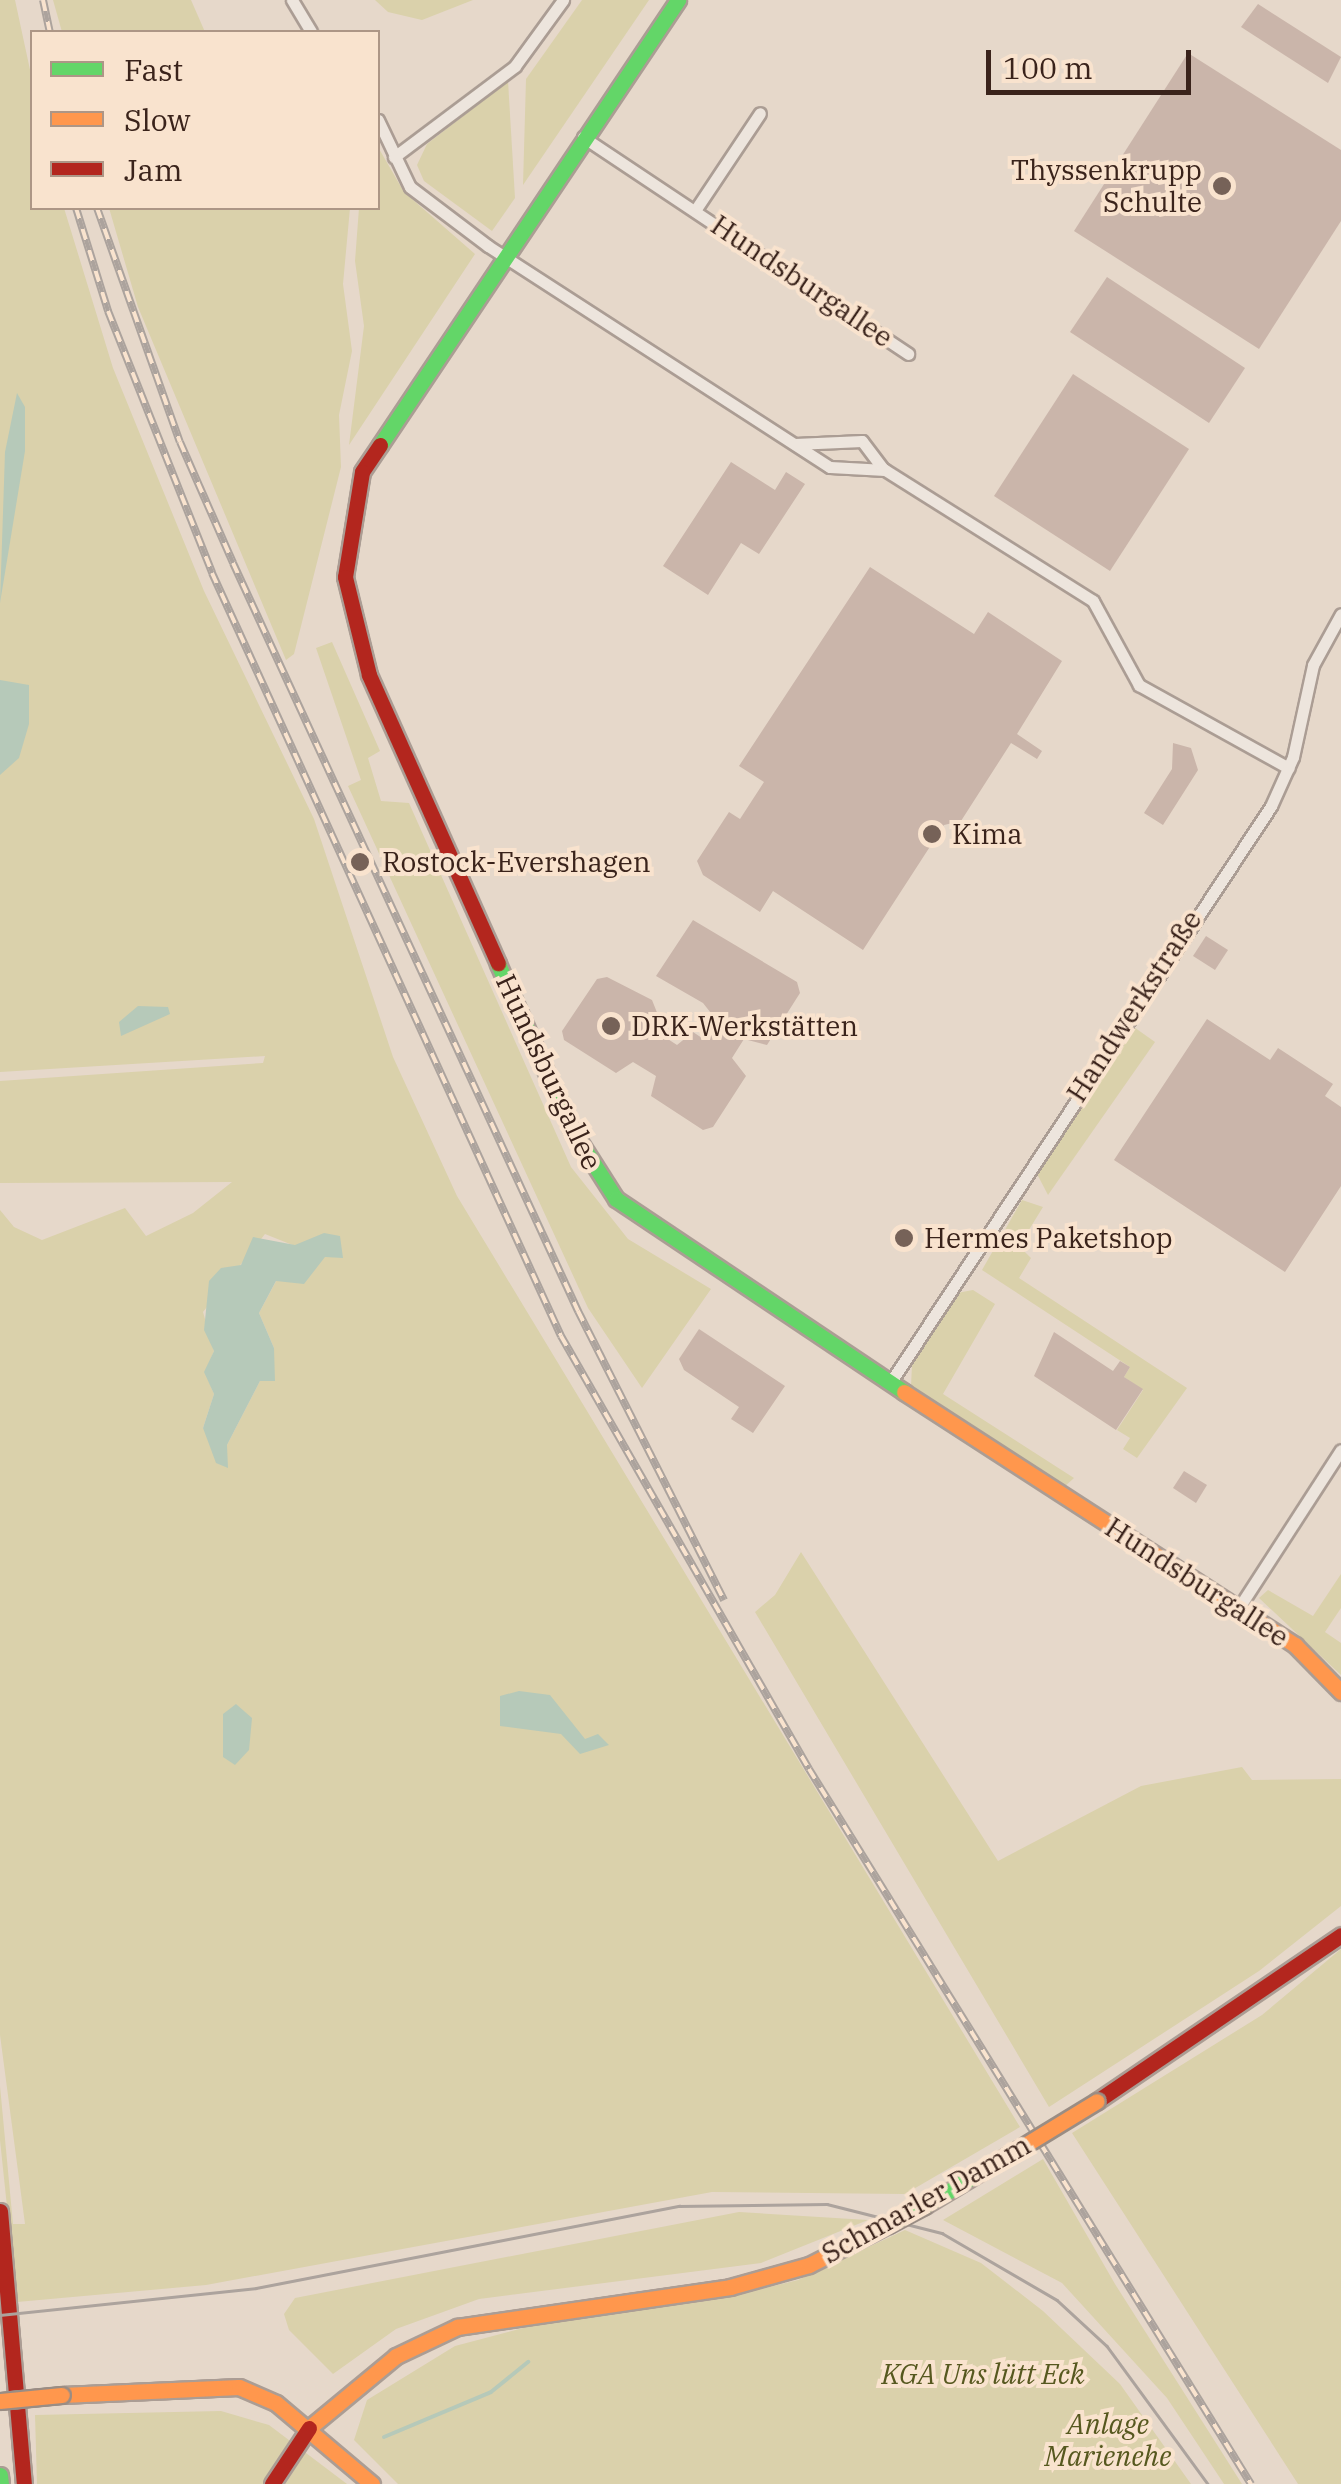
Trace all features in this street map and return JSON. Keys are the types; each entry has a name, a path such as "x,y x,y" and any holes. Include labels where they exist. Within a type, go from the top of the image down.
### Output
{"main road":[{"name":"Hundsburgallee","path":"678,0 362,472 346,551 359,648 599,1179 656,1232 1295,1645 1341,1692"},
{"name":"Schmarler Damm","path":"275,2478 309,2428 396,2356 457,2327 730,2287 809,2265 888,2226 1007,2156 1341,1935"},
{"path":"0,2211 24,2484"},
{"path":"0,2401 62,2394 239,2387 309,2428 372,2484"},
{"path":"0,2475 1,2484"}],"street":[{"path":"292,0 310,30"},
{"path":"394,156 515,66 563,0"},
{"name":"Hundsburgallee","path":"696,209 760,114"},
{"path":"380,124 410,187 504,256 790,444 836,469 885,470"},
{"name":"Hundsburgallee","path":"583,137 908,354"},
{"path":"790,444 856,439 885,470 1093,600 1139,685 1289,768"},
{"name":"Handwerkstraße","path":"890,1384 1289,768 1313,665 1341,614"},
{"path":"1238,1609 1341,1450"}],"green space":[{"path":"0,0 15,0 30,70 30,210 65,210 113,368 204,591 314,819 393,1057 457,1196 1020,2127 905,2194 712,2192 206,2285 17,2302 0,2140 0,2086 13,2224 25,2224 0,2035 0,1210 14,1227 42,1240 125,1208 146,1236 193,1213 232,1182 0,1183 0,1081 263,1063 265,1056 0,1072","holes":["265,1234 295,1246 259,1313 274,1348 274,1381 260,1381 227,1445 203,1428 214,1394 205,1372 214,1351 203,1312"]},
{"path":"53,0 191,0 204,30 61,30"},
{"path":"375,0 473,0 422,20 388,12"},
{"path":"582,0 649,0 523,185 526,79"},
{"path":"508,81 515,198 492,231 424,181 417,165 427,144"},
{"path":"380,150 404,192 475,254 349,445 364,326 355,261 359,210 380,210"},
{"path":"110,210 350,210 343,284 352,351 339,415 341,467 294,654 286,660 138,307"},
{"path":"332,642 380,751 368,758 381,801 409,803 571,1167 628,1239 711,1289 642,1388 588,1308 348,786 361,780 316,648"},
{"path":"1131,1025 1155,1042 1048,1195 1036,1172"},
{"path":"1022,1200 1043,1207 1019,1246 1031,1258 1019,1278 1187,1388 1137,1458 1123,1449 1130,1438 1117,1430 1143,1390 1124,1377 1130,1367 982,1270"},
{"path":"973,1290 995,1304 943,1394 1074,1478 1063,1488 911,1386 912,1365 957,1293"},
{"path":"801,1552 998,1861 1141,1786 1242,1767 1252,1780 1341,1779 1341,1906 1259,1971 1049,2107 755,1612 775,1595"},
{"path":"1341,1574 1341,1608 1325,1632 1341,1643 1341,1675 1259,1598 1268,1590 1313,1616"},
{"path":"1341,1949 1341,2484 1298,2484 1072,2133 1262,2015"},
{"path":"1043,2159 1115,2284 1242,2484 1224,2484 1167,2398 1062,2283 943,2220"},
{"path":"739,2212 868,2220 761,2263 479,2299 396,2329 333,2374 289,2330 284,2314 295,2298"},
{"path":"905,2230 981,2263 1043,2311 1120,2384 1191,2484 398,2484 354,2440 367,2400 455,2346 553,2320 720,2299 798,2280"},
{"path":"221,2411 269,2425 347,2484 37,2484 35,2415"}],"shaded area":[{"path":"17,393 25,407 25,451 0,603 5,452"},
{"path":"0,680 29,685 29,724 19,758 0,775"},
{"path":"138,1006 168,1007 170,1014 121,1036 119,1022"},
{"path":"324,1233 340,1236 343,1258 325,1257 304,1284 276,1281 259,1313 274,1348 275,1381 260,1381 227,1445 228,1468 216,1463 203,1428 214,1394 204,1372 214,1351 204,1330 209,1281 221,1268 241,1265 253,1237 295,1245"},
{"path":"519,1691 550,1695 585,1739 598,1734 609,1745 580,1754 561,1734 500,1726 500,1696"},
{"path":"236,1704 252,1718 249,1750 235,1765 223,1757 223,1714"}],"building":[{"path":"1258,4 1341,57 1328,83 1241,27"},
{"name":"Thyssenkrupp Schulte","path":"1188,53 1341,150 1341,221 1259,349 1074,231"},
{"name":"Thyssenkrupp Schulte","path":"1107,277 1245,368 1209,423 1070,332"},
{"path":"1073,374 1189,449 1110,571 994,496"},
{"path":"731,462 775,490 786,472 805,484 759,554 741,543 708,595 663,566"},
{"path":"870,567 974,634 988,612 1062,661 1017,734 1042,751 1037,759 1011,743 961,821 944,825 863,950 773,891 760,912 703,875 697,861 729,812 740,819 764,782 739,766"},
{"path":"1173,743 1191,748 1198,770 1163,825 1144,813 1172,769"},
{"name":"DRK-Werkstätten","path":"693,920 797,982 800,993 767,1045 744,1039 732,1058 746,1076 713,1127 703,1130 651,1096 656,1076 633,1062 616,1073 564,1040 562,1031 597,979 607,977 652,1000 660,1020 654,1030 677,1045 693,1032 705,1040 718,1022 703,1003 656,976"},
{"path":"1206,936 1228,950 1215,970 1193,956"},
{"path":"1207,1019 1270,1060 1278,1048 1333,1084 1325,1096 1341,1107 1341,1186 1285,1272 1114,1160"},
{"path":"699,1329 785,1386 753,1433 731,1419 739,1407 684,1370 679,1359"},
{"path":"1054,1332 1113,1371 1120,1361 1130,1367 1124,1377 1143,1389 1116,1430 1034,1376"},
{"path":"1184,1471 1207,1485 1196,1503 1173,1488"}],"waterway":[{"path":"384,2437 491,2392 528,2362"}],"tram line":[{"path":"0,2315 256,2288 679,2206 827,2204 942,2233 1057,2300 1107,2346 1208,2484"}],"railway":[{"path":"43,0 50,30"},
{"path":"77,210 108,311 212,573 561,1336 809,1769 1251,2484"},
{"path":"98,210 180,442 233,563 578,1311 724,1600"}],"traffic: fast":[{"path":"380,445 678,0"},
{"path":"498,964 571,1128 616,1199 904,1392"},
{"path":"924,2206 1007,2156"},
{"path":"888,2225 924,2206"},
{"path":"0,2475 1,2484"}],"traffic: slow":[{"path":"904,1392 1295,1645 1341,1692"},
{"path":"1007,2156 1097,2101"},
{"path":"309,2428 396,2356 457,2327 730,2287 809,2265 888,2225"},
{"path":"62,2395 239,2387 276,2403 372,2484"},
{"path":"0,2401 62,2395"}],"traffic: jam":[{"path":"380,445 362,472 345,577 369,675 498,964"},
{"path":"1097,2101 1341,1935"},
{"path":"0,2211 24,2484"},
{"path":"272,2484 309,2428"}],"place":[{"name":"Thyssenkrupp Schulte","path":"1222,186"},
{"name":"Kima","path":"932,834"},
{"name":"Rostock-Evershagen","path":"360,862"},
{"name":"DRK-Werkstätten","path":"611,1026"},
{"name":"Hermes Paketshop","path":"904,1238"}],"park label":[{"name":"KGA Uns lütt Eck","path":"983,2374"},
{"name":"Anlage Marienehe","path":"1108,2440"}]}
